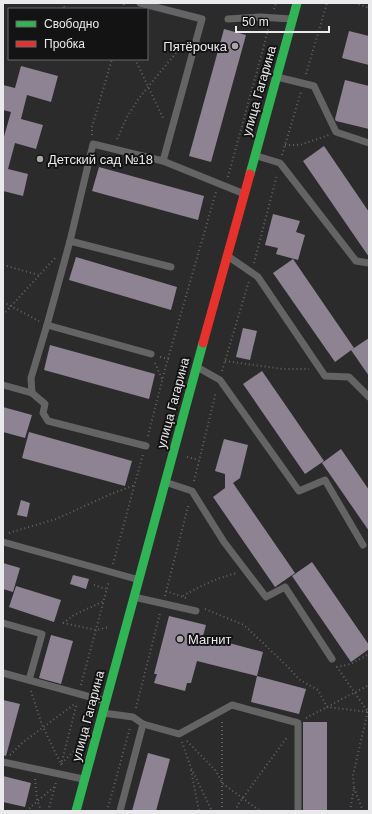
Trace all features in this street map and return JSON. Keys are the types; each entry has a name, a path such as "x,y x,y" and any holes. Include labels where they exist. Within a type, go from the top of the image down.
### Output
{"main road":[{"name":"улица Гагарина","path":"76,811 297,3"}],"lane":[{"path":"140,3 202,19 163,161"},
{"path":"228,19 260,17 293,19"},
{"path":"277,77 314,86 336,132 369,143"},
{"path":"32,393 31,378 70,241 92,144 163,161 244,194"},
{"path":"255,155 280,162 356,262 369,263"},
{"path":"70,241 171,267"},
{"path":"228,256 258,277 325,376 349,377 369,397"},
{"path":"47,325 151,354"},
{"path":"197,367 220,380 299,491 325,480 363,545"},
{"path":"3,385 32,393 45,404 43,413 48,422 146,446"},
{"path":"165,482 192,492 224,542 266,597 285,587 332,659"},
{"path":"3,542 138,580"},
{"path":"134,597 196,611"},
{"path":"3,623 42,634 29,680"},
{"path":"3,673 106,701"},
{"path":"103,713 134,717 143,724 180,734 232,705 298,723 298,811"},
{"path":"120,811 143,724"},
{"path":"3,762 85,779"}],"path":[{"path":"274,10 276,3"},
{"path":"107,811 134,717 225,361 251,272 280,162 327,3"},
{"path":"355,3 369,8"},
{"path":"226,186 270,24"},
{"path":"112,149 127,117 147,86 186,40"},
{"path":"92,144 92,127 112,60"},
{"path":"135,60 170,134"},
{"path":"285,145 300,145 336,132"},
{"path":"48,811 111,572 218,183"},
{"path":"3,315 70,241"},
{"path":"3,265 39,275"},
{"path":"3,302 47,325"},
{"path":"151,354 163,380"},
{"path":"225,361 283,369 320,369"},
{"path":"7,534 56,519 111,494 135,485"},
{"path":"183,596 220,578 246,571"},
{"path":"94,585 107,589"},
{"path":"166,591 188,598"},
{"path":"104,601 74,615 63,623 96,630 113,626"},
{"path":"203,608 244,625 300,680 318,690 327,707"},
{"path":"368,712 337,667 351,664 369,654"},
{"path":"29,680 43,727 61,764"},
{"path":"235,811 242,798 298,723 369,685"},
{"path":"3,762 22,743 77,702"},
{"path":"350,811 354,788 353,774 369,706"},
{"path":"327,707 368,712"},
{"path":"222,710 222,811"},
{"path":"180,734 190,763 212,811"},
{"path":"180,734 216,771 222,783 260,811"},
{"path":"61,764 80,746"},
{"path":"190,763 199,811"},
{"path":"34,768 37,801 41,811"},
{"path":"26,811 55,786"},
{"path":"354,788 363,811"}],"building":[{"path":"224,29 246,35 211,162 189,156"},
{"path":"349,31 369,36 369,65 342,58"},
{"path":"21,66 58,76 51,102 27,95 21,119 43,125 36,149 15,143 8,169 28,174 23,196 3,191 3,140 11,112 3,110 3,85 15,88"},
{"path":"345,80 369,86 369,129 336,121 335,119"},
{"path":"324,146 369,212 369,257 303,161"},
{"path":"99,167 204,196 198,220 92,191"},
{"path":"273,214 300,221 296,232 305,235 298,260 276,254 278,248 265,245"},
{"path":"76,257 177,287 171,310 69,280"},
{"path":"293,259 354,348 335,362 273,273"},
{"path":"243,328 257,331 250,360 236,357"},
{"path":"369,338 369,376 351,350"},
{"path":"50,345 155,374 149,399 44,370"},
{"path":"262,371 324,461 305,474 243,384"},
{"path":"3,407 32,415 25,438 3,432"},
{"path":"29,432 132,461 125,486 22,458"},
{"path":"224,439 248,445 240,478 233,483 295,573 275,587 213,497 225,488 225,474 215,471"},
{"path":"341,449 369,490 369,531 322,463"},
{"path":"21,500 30,503 27,517 17,515"},
{"path":"312,562 369,645 369,649 351,662 292,576"},
{"path":"3,563 20,568 13,592 3,589"},
{"path":"73,575 89,579 86,589 70,584"},
{"path":"16,586 61,600 54,622 9,607"},
{"path":"169,616 206,625 203,636 263,652 257,676 197,661 191,683 187,683 185,691 154,683 157,674 154,674"},
{"path":"51,635 73,641 61,684 39,678"},
{"path":"257,676 306,689 299,714 251,702"},
{"path":"3,700 20,704 6,756 3,755"},
{"path":"303,722 327,722 327,811 303,811"},
{"path":"148,753 170,759 156,811 132,811"},
{"path":"3,776 31,783 25,807 3,802"}],"traffic: fast":[{"path":"250,174 297,3"},
{"path":"76,811 203,343"}],"traffic: jam":[{"path":"203,343 250,174"}],"place":[{"name":"Пятёрочка","path":"235,46"},
{"name":"Детский сад №18","path":"40,159"},
{"name":"Магнит","path":"180,639"}]}
